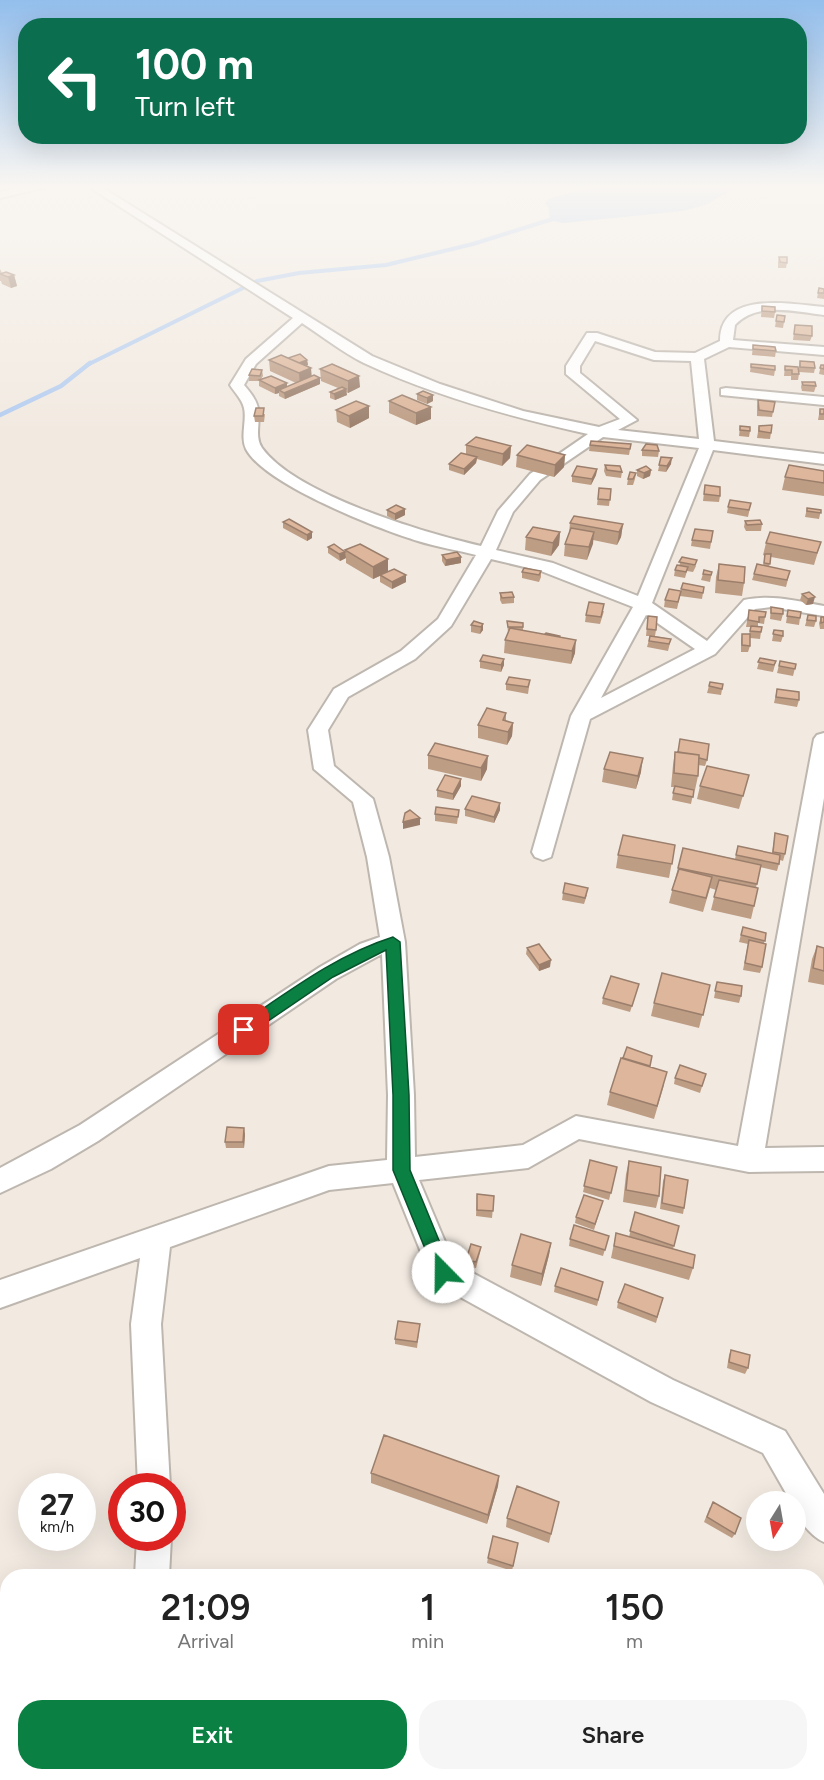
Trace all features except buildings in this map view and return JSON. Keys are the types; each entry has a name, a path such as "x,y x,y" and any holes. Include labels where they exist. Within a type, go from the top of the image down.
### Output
{"street":[{"path":"222,268 367,359 435,387 520,415 600,432 824,459"},
{"path":"727,343 728,325 739,313 759,307 824,311"},
{"path":"300,318 251,362 237,386 247,397 252,410 250,426 253,448 277,471 315,494 423,537 547,567 643,605 708,650"},
{"path":"824,351 727,343 697,357 654,356 592,336 573,366 573,374 630,420 600,432 535,477 506,511 486,553 445,622 408,655 341,693 318,730 324,769 363,800 378,857 393,942 401,1095 401,1170 443,1272 662,1391 774,1442 824,1525"},
{"path":"543,852 580,716 643,605 707,446 704,392 697,357"},
{"path":"726,392 824,400"},
{"path":"580,716 708,650 750,604 771,602 824,611"},
{"path":"749,1160 824,739"},
{"path":"0,1181 41,1161 89,1133 328,973 368,950 393,942"},
{"path":"0,1294 329,1178 528,1156 576,1126 749,1160 824,1159"},
{"path":"153,1473 146,1324 157,1239"},
{"path":"153,1569 154,1551"}],"waterway":[{"path":"88,364 257,281 299,273 353,268"},
{"path":"0,415 61,386 88,364"}],"route":[{"path":"244,1030 290,1001 328,973 368,950 393,942 401,1095 401,1170 443,1272"}]}
